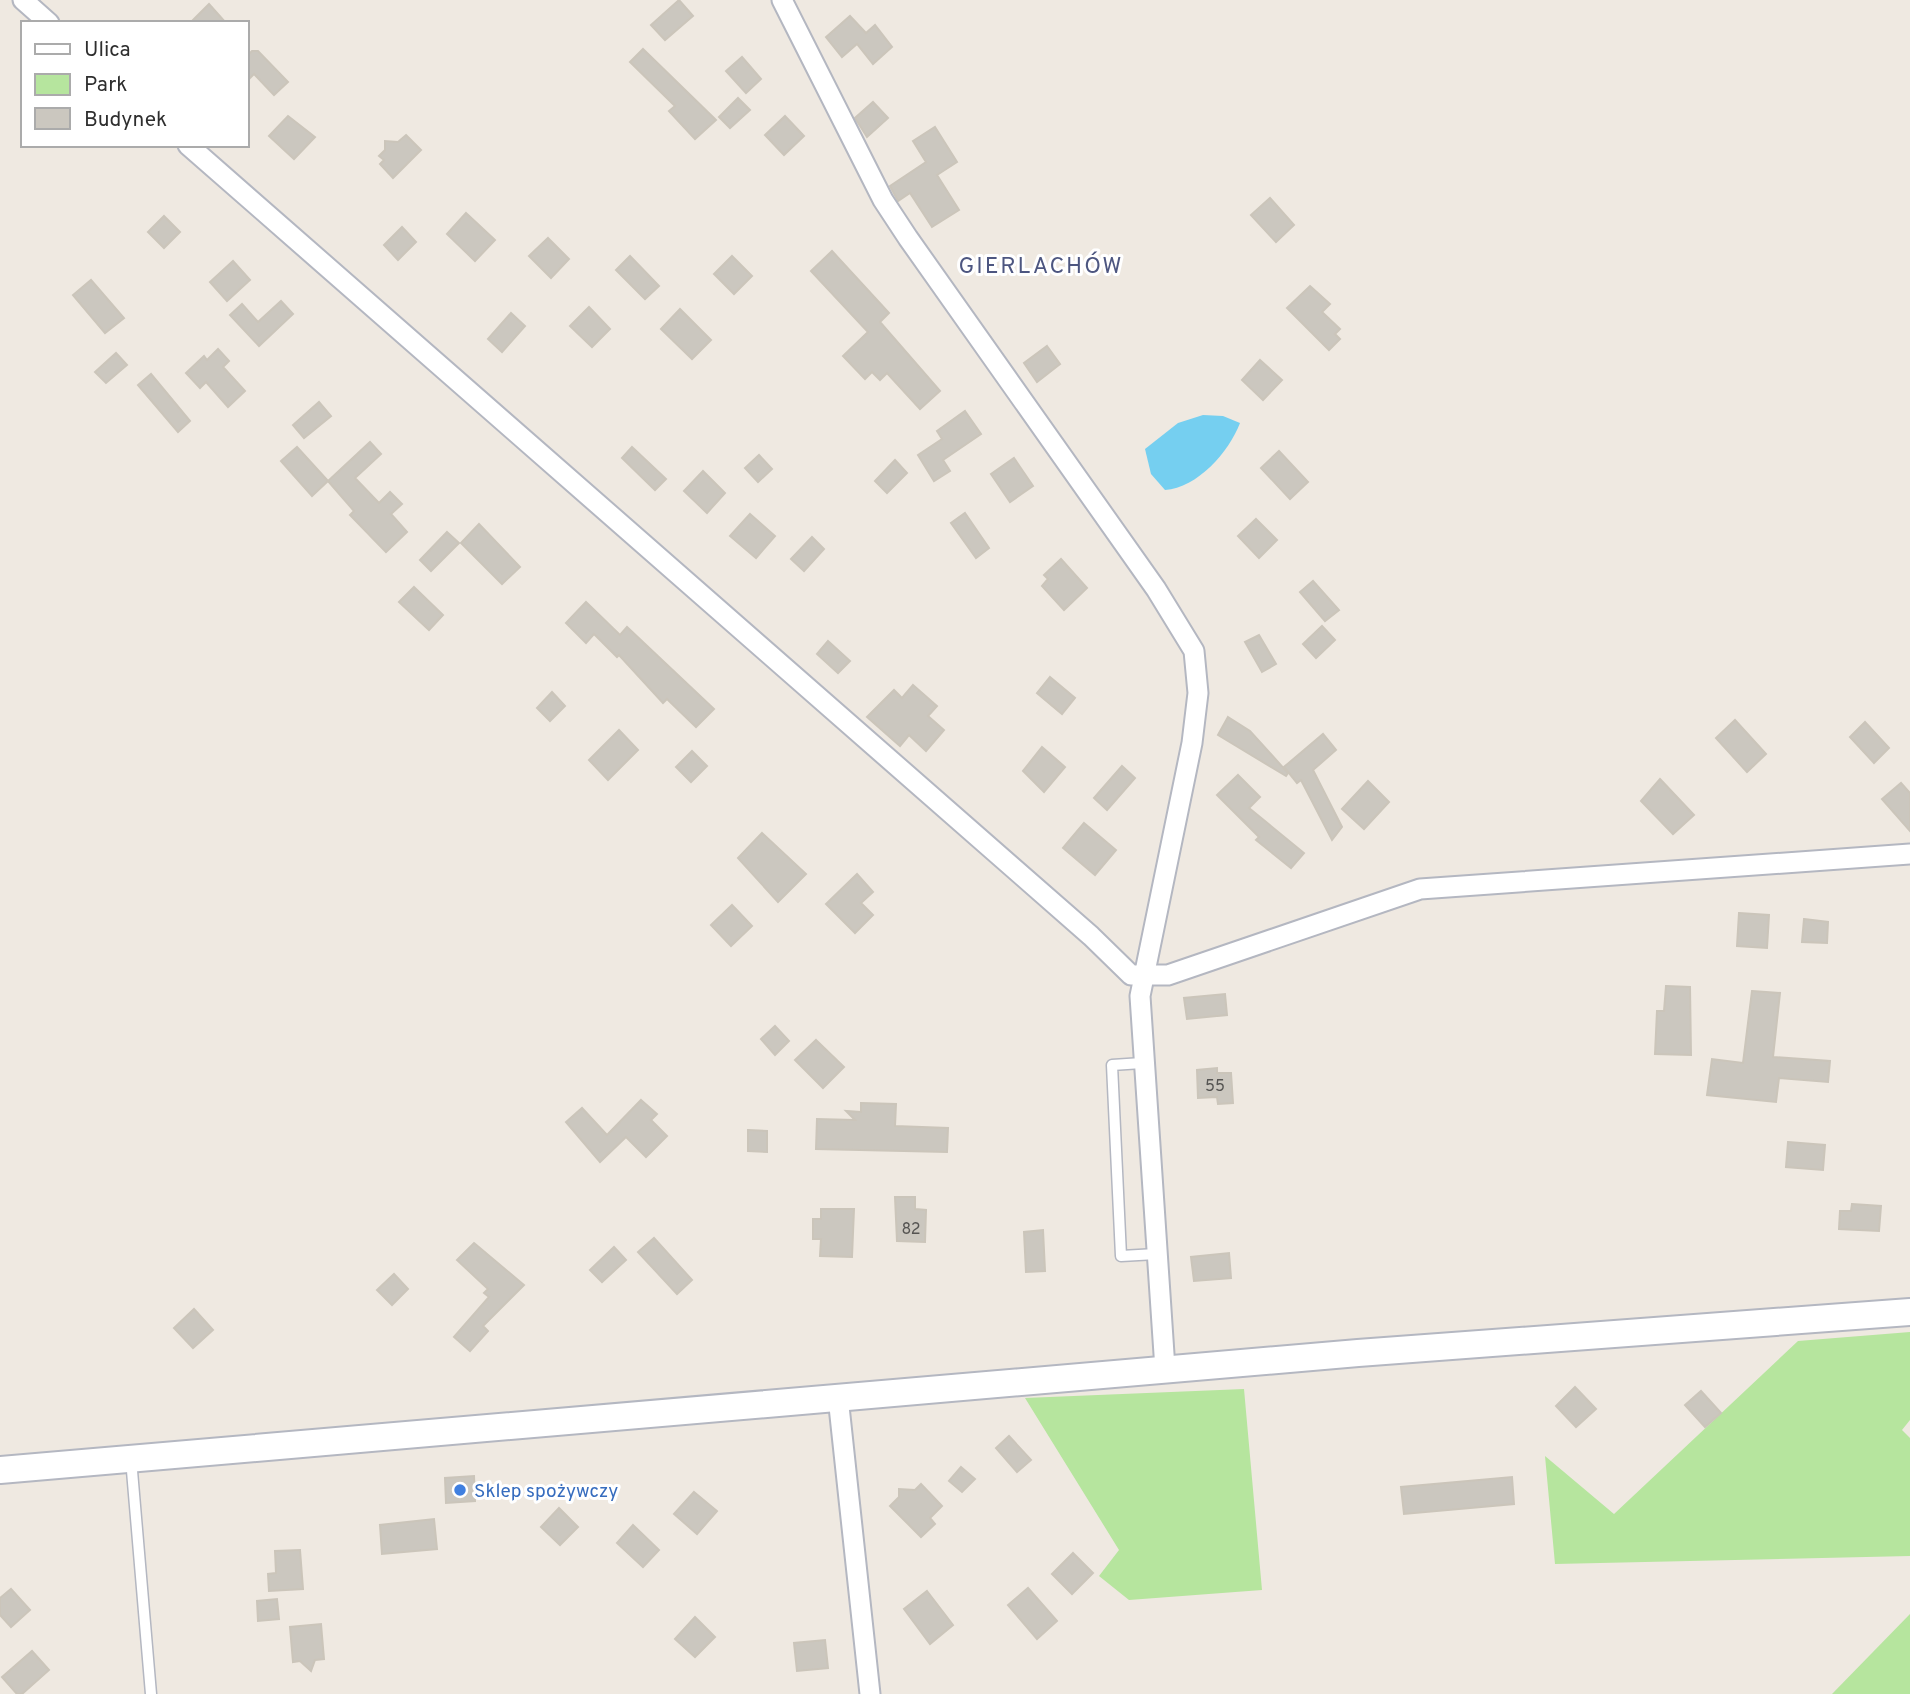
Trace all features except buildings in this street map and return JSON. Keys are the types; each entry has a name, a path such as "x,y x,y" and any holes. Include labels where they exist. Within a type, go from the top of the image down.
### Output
{"main road":[{"path":"0,1470 1165,1369 1910,1312"}],"street":[{"path":"23,0 47,21"},
{"path":"782,0 883,200 1156,589 1194,651 1198,693 1192,743 1142,976 1142,1063 1165,1369"},
{"path":"190,147 1091,936 1131,975 1168,975 1420,889 1910,854"},
{"path":"838,1397 870,1694"}],"lane":[{"path":"1142,1063 1112,1065 1121,1256 1156,1254"},
{"path":"131,1458 151,1694"}],"green space":[{"path":"1910,1332 1910,1420 1902,1430 1910,1438 1910,1556 1555,1564 1545,1456 1614,1514 1798,1341"},
{"path":"1244,1389 1262,1590 1129,1600 1099,1576 1119,1550 1025,1398"},
{"path":"1910,1614 1910,1694 1832,1694"}],"water":[{"path":"1203,415 1223,416 1240,423 1220,456 1200,476 1177,488 1165,490 1151,474 1145,449 1178,423"}],"place":[{"name":"Sklep spożywczy","path":"460,1490"}],"district":[{"name":"GIERLACHÓW","path":"1041,265"}]}
